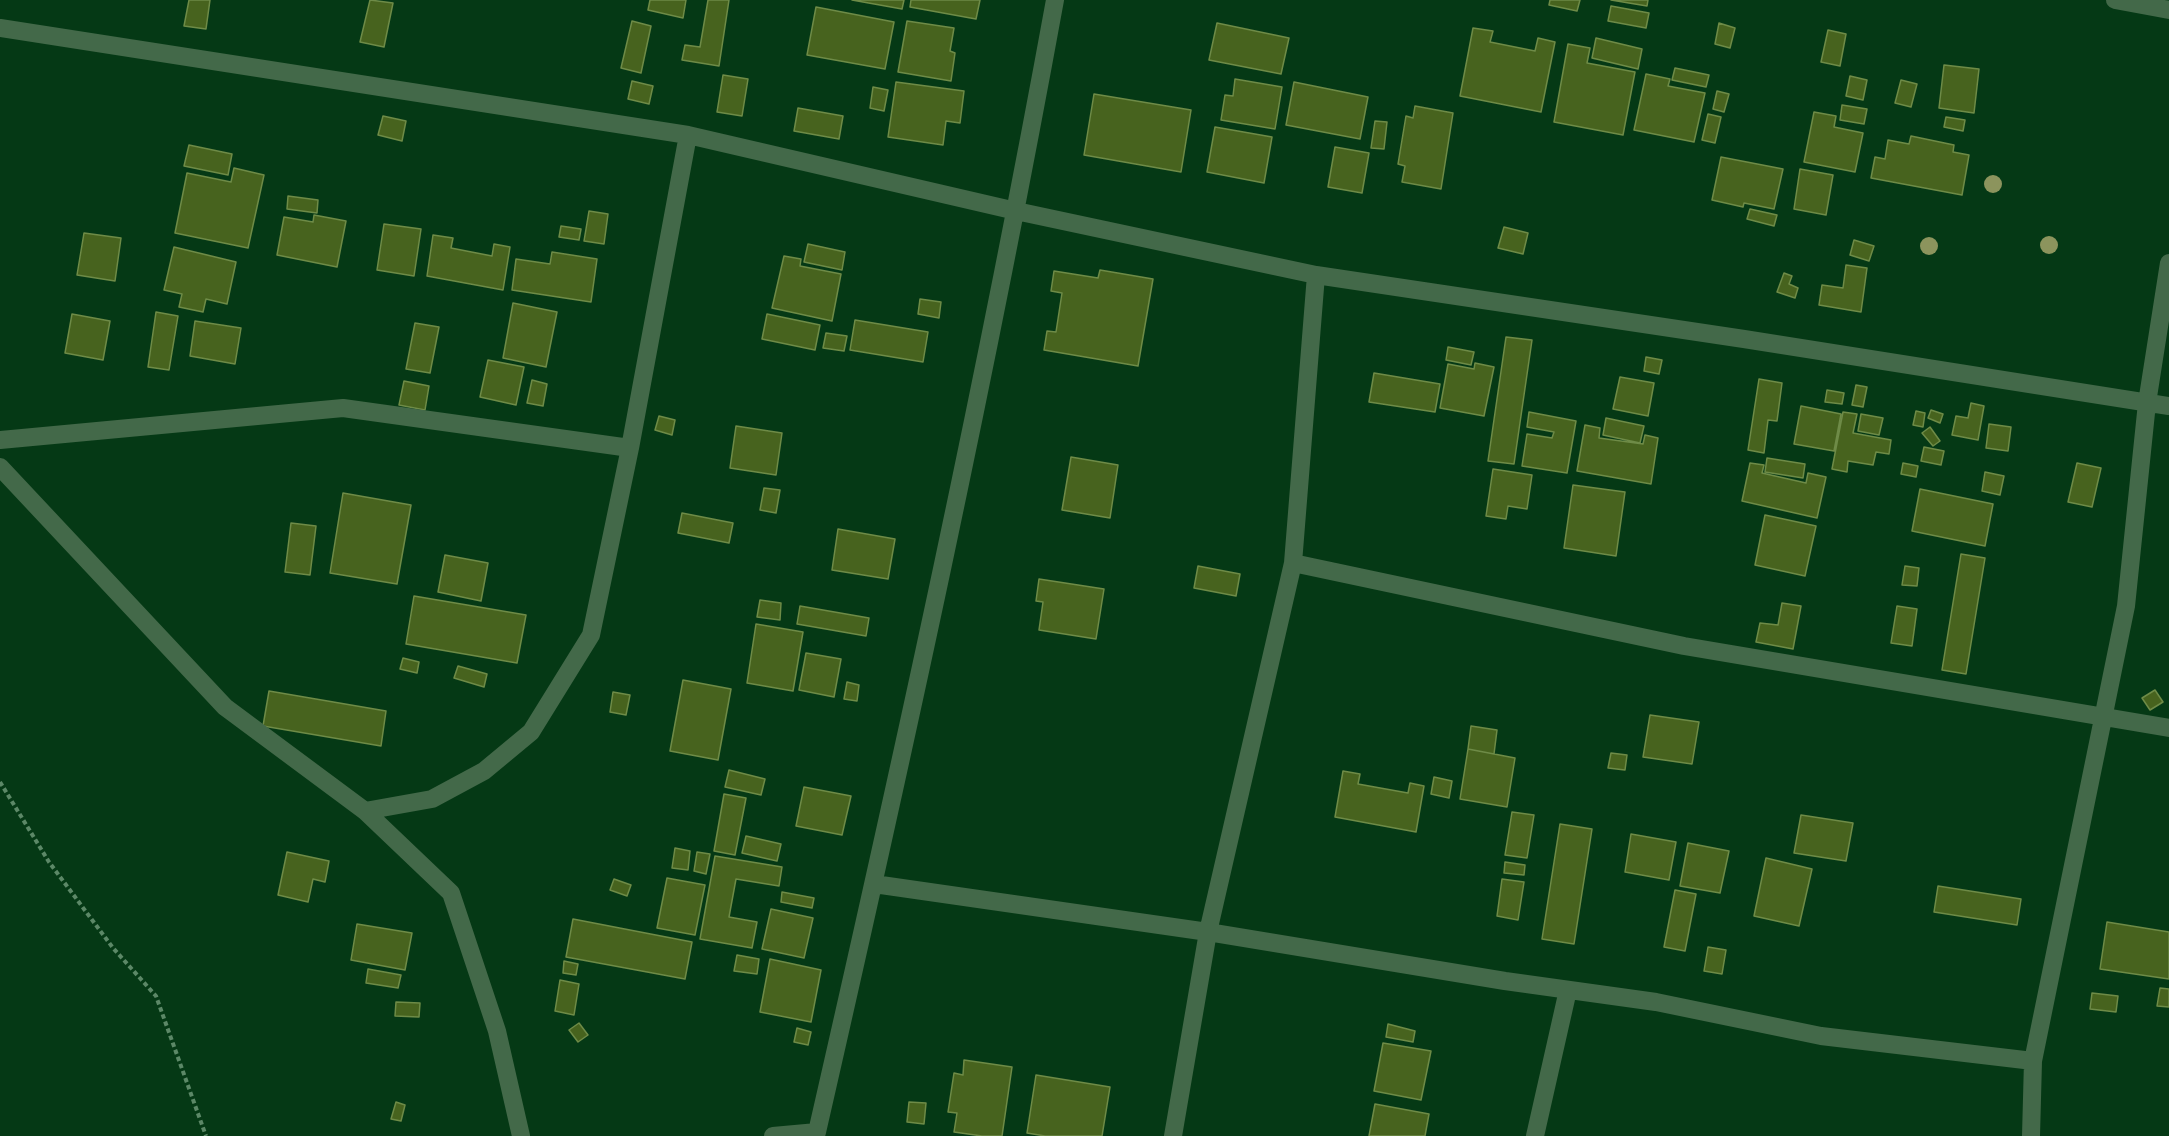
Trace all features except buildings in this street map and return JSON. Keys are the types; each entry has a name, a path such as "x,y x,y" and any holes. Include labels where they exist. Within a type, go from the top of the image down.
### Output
{"street":[{"path":"773,1136 817,1134 874,884 1016,211 1055,0"},
{"path":"2115,0 2169,10"},
{"path":"0,28 688,135 1016,211 1316,275 2169,406"},
{"path":"365,811 432,799 484,771 531,732 591,635 630,448 688,135"},
{"path":"2031,1136 2032,1060 2126,606 2147,403 2169,262"},
{"path":"1173,1136 1208,933 1293,563 1316,275"},
{"path":"0,440 343,408 630,448"},
{"path":"0,467 225,707 365,811 451,893 497,1031 520,1136"},
{"path":"1293,563 1684,646 2169,728"},
{"path":"874,884 1656,1002 1821,1036 2032,1060"},
{"path":"1535,1136 1568,990"}],"path":[{"path":"0,782 50,862 113,948 156,996 206,1136"}]}
